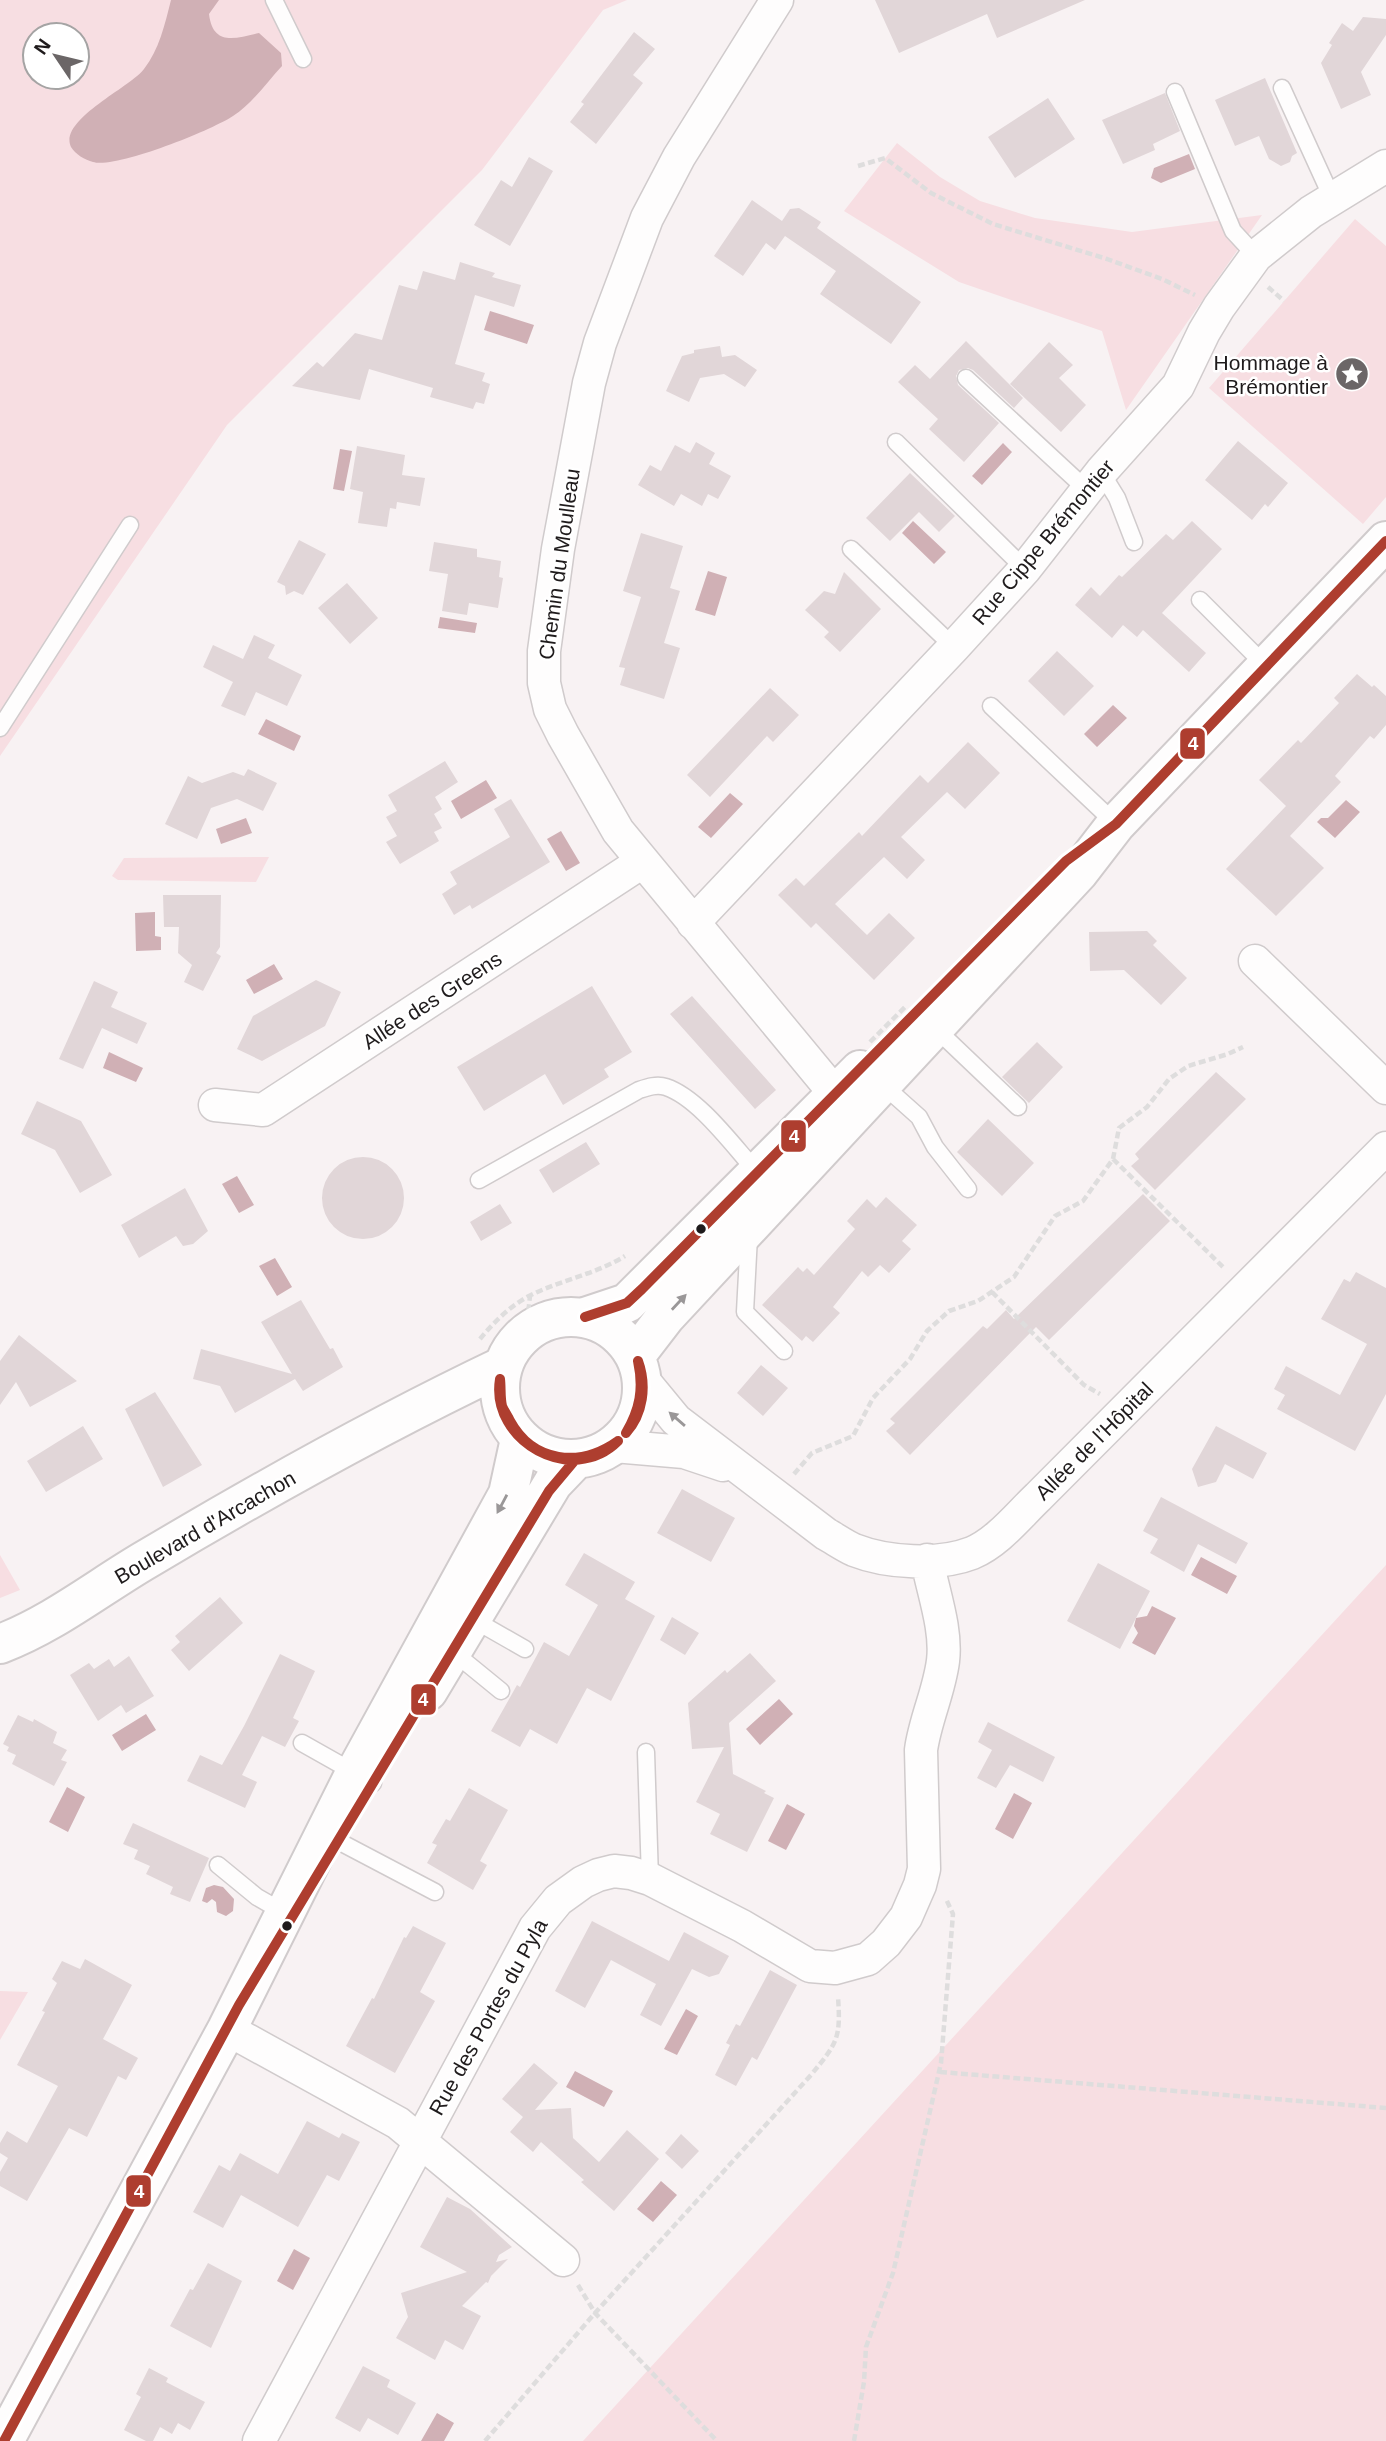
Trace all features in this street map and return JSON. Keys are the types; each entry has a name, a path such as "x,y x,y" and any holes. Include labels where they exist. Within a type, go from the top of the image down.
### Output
{"main road":[{"path":"846,1104 882,1084 1079,872 1116,824 1386,541"},
{"path":"585,1317 627,1303 769,1184 846,1104 1066,861 1116,824"},
{"path":"639,1368 666,1316 750,1226 769,1184"},
{"path":"528,1314 544,1321 564,1316 585,1317 601,1322 627,1342 639,1368 641,1406 630,1429 614,1446 593,1457 575,1460 542,1454 514,1431 501,1404 499,1385 503,1366 528,1314"},
{"name":"Boulevard d'Arcachon","path":"0,1644 54,1617 146,1559 409,1410 503,1366"},
{"name":"Boulevard d'Arcachon","path":"409,1410 454,1406 479,1411 514,1431"},
{"path":"233,2017 338,1841 364,1778 452,1651 459,1612 508,1494 514,1431"},
{"path":"4,2441 233,2017 285,1913 459,1612 553,1483 575,1460"}],"street":[{"name":"Chemin du Moulleau","path":"777,0 680,157 642,231 600,343 589,383 558,549 544,651 544,683 550,709 618,831 846,1104"},
{"name":"Rue Cippe Brémontier","path":"693,923 954,648 1025,569 1094,481 1178,386 1203,332 1256,256 1311,212 1386,166"},
{"name":"Allée des Greens","path":"215,1105 263,1111 642,862"},
{"path":"1255,961 1386,1088"},
{"name":"Allée de l’Hôpital","path":"639,1368 676,1420 826,1534 852,1549 876,1558 900,1561 951,1559 973,1552 997,1537 1386,1148"},
{"name":"Allée de l’Hôpital","path":"614,1446 684,1452 750,1477"},
{"name":"Rue des Portes du Pyla","path":"259,2441 535,1928 548,1910 569,1891 598,1875 614,1871 631,1872 742,1926 797,1961 824,1969 857,1964 868,1959 886,1943 914,1900 924,1869 921,1750 940,1678 944,1646 927,1560"},
{"path":"233,2017 398,2123 563,2260"}],"lane":[{"path":"274,0 303,59"},
{"path":"1282,88 1333,200"},
{"path":"1175,92 1233,231 1256,256"},
{"path":"966,378 1117,498 1134,542"},
{"path":"896,442 1025,569"},
{"path":"0,728 130,525"},
{"path":"851,550 954,648"},
{"path":"1200,600 1266,666"},
{"path":"991,706 1116,824"},
{"path":"935,1028 1018,1107"},
{"path":"882,1084 919,1117 934,1147 968,1189"},
{"path":"479,1180 639,1090 653,1086 666,1087 691,1103 769,1184"},
{"path":"750,1226 745,1312 784,1351"},
{"path":"459,1612 525,1649"},
{"path":"452,1651 502,1691"},
{"path":"302,1742 364,1778"},
{"path":"646,1752 650,1879"},
{"path":"338,1841 435,1892"},
{"path":"218,1865 257,1897 285,1913"}],"path":[{"path":"858,166 885,158 931,193 993,224 1162,279 1219,307"},
{"path":"775,1496 812,1453 852,1436 873,1398 910,1359 927,1331 949,1311 978,1301 1014,1278 1055,1216 1083,1200 1113,1159 1119,1128 1147,1107 1169,1079 1188,1066 1243,1047"},
{"path":"1113,1159 1246,1289"},
{"path":"992,1292 1084,1385 1126,1409"},
{"path":"854,2441 864,2382 866,2347 893,2273 940,2072 953,1914 924,1851"},
{"path":"485,2441 595,2313 831,2050 840,2028 835,1968"},
{"path":"940,2072 1386,2108"},
{"path":"563,2260 595,2313 717,2441"}],"shaded area":[{"path":"0,0 627,0 603,10 482,170 227,425 0,756"},
{"path":"171,0 219,0 209,14 215,32 227,38 259,33 281,53 282,66 240,111 205,130 122,160 105,163 84,158 71,147 70,137 75,126 85,115 144,69 158,45"},
{"path":"897,143 940,177 980,201 1035,218 1132,232 1262,215 1126,410 1102,331 959,282 844,211"},
{"path":"1189,154 1195,169 1161,183 1151,178 1154,168"},
{"path":"1355,219 1386,246 1386,497 1363,524 1209,388"},
{"path":"490,311 534,325 527,344 484,330"},
{"path":"1003,443 1012,452 982,485 972,476"},
{"path":"340,449 352,451 344,491 333,489"},
{"path":"913,521 946,552 934,564 902,533"},
{"path":"708,571 727,577 715,616 695,610"},
{"path":"440,617 477,623 475,633 438,628"},
{"path":"1113,705 1127,718 1097,747 1084,734"},
{"path":"266,719 301,736 294,751 258,734"},
{"path":"486,780 497,798 461,819 451,801"},
{"path":"730,793 743,804 711,838 698,827"},
{"path":"1346,800 1360,812 1335,838 1317,822 1321,818 1328,818"},
{"path":"246,818 252,833 221,844 216,829"},
{"path":"561,831 580,863 566,871 547,839"},
{"path":"269,857 256,882 118,880 112,876 124,858"},
{"path":"155,912 155,936 161,937 161,950 136,951 135,913"},
{"path":"274,964 283,979 254,994 246,980"},
{"path":"109,1052 143,1068 136,1082 103,1068"},
{"path":"237,1176 254,1205 239,1213 222,1184"},
{"path":"275,1258 292,1287 277,1296 259,1266"},
{"path":"0,1555 20,1590 0,1598"},
{"path":"1201,1557 1237,1576 1227,1594 1191,1575"},
{"path":"1386,1565 1386,2441 583,2441"},
{"path":"1152,1606 1176,1618 1155,1655 1132,1643 1138,1633 1134,1626 1136,1618 1147,1616"},
{"path":"779,1699 793,1714 760,1745 746,1729"},
{"path":"146,1714 156,1730 122,1751 112,1735"},
{"path":"67,1787 85,1797 68,1832 49,1822"},
{"path":"1014,1793 1032,1803 1013,1839 995,1829"},
{"path":"787,1804 805,1814 786,1850 768,1841"},
{"path":"214,1885 223,1887 234,1899 233,1911 226,1916 217,1912 216,1902 212,1899 207,1903 202,1901 206,1888"},
{"path":"0,1991 28,1992 0,2040"},
{"path":"686,2009 698,2016 677,2055 664,2049"},
{"path":"575,2071 613,2091 604,2107 566,2087"},
{"path":"661,2181 677,2195 653,2222 637,2209"},
{"path":"294,2249 310,2258 293,2290 277,2281"},
{"path":"437,2413 454,2423 444,2441 421,2441"}],"building":[{"path":"875,0 1085,0 997,38 987,14 899,53"},
{"path":"1363,17 1386,19 1386,35 1361,72 1371,95 1341,109 1321,63 1332,45 1329,43 1342,23 1353,31"},
{"path":"634,32 655,49 633,75 643,83 596,144 570,122 584,104 581,102"},
{"path":"1265,78 1297,153 1292,156 1290,162 1281,166 1269,159 1259,136 1235,146 1215,100"},
{"path":"1165,93 1180,131 1153,144 1155,150 1123,164 1102,120"},
{"path":"1048,98 1075,139 1015,178 988,137"},
{"path":"529,157 553,171 510,246 474,225 501,180 512,187"},
{"path":"752,200 782,221 790,209 799,208 821,222 817,228 921,302 891,344 820,294 836,271 785,236 775,250 766,243 743,276 714,256"},
{"path":"460,262 495,273 492,277 521,285 514,307 475,295 455,364 485,373 482,381 490,384 484,404 476,402 473,409 430,397 433,388 369,369 360,400 292,386 317,362 323,367 355,333 382,340 399,285 417,290 423,271 455,280"},
{"path":"966,341 1023,398 1014,408 973,370 959,370 956,376 958,385 999,423 964,462 929,429 938,419 898,382 915,365 930,379"},
{"path":"1049,342 1073,365 1059,378 1086,405 1061,432 1010,384"},
{"path":"720,346 722,357 735,355 757,370 745,387 724,374 700,378 689,402 666,391 682,356 694,353 694,350"},
{"path":"1238,441 1288,483 1268,507 1265,504 1252,520 1205,480"},
{"path":"696,442 715,453 709,464 731,476 718,499 708,494 702,506 681,494 674,506 638,485 650,465 661,471 675,445 690,453"},
{"path":"357,446 405,455 402,475 425,478 420,506 397,502 396,509 390,508 387,527 358,523 363,492 350,489"},
{"path":"910,473 955,516 939,532 919,512 890,541 866,518"},
{"path":"1192,521 1222,549 1162,613 1206,653 1189,672 1143,630 1137,637 1123,625 1112,638 1075,605 1091,587 1100,596 1119,575 1122,577 1166,534 1173,540"},
{"path":"641,533 683,546 670,588 680,591 664,643 680,648 664,699 620,685 625,668 619,667 641,597 623,591"},
{"path":"299,540 326,554 303,595 294,591 286,595 285,586 277,582"},
{"path":"434,542 477,549 477,557 501,561 499,577 503,578 498,608 469,603 467,615 442,611 448,574 429,571"},
{"path":"844,572 881,609 840,652 824,637 829,632 805,610 824,591 835,594"},
{"path":"347,583 378,618 350,644 318,608"},
{"path":"254,635 275,645 268,658 302,675 287,706 256,692 245,716 221,706 233,682 203,667 213,645 243,659"},
{"path":"1057,651 1094,686 1064,716 1028,681"},
{"path":"1357,674 1386,696 1386,725 1374,739 1370,736 1335,776 1341,782 1290,836 1324,868 1276,916 1226,869 1286,806 1259,780 1298,740 1301,743 1339,703 1334,698"},
{"path":"770,688 799,715 773,742 767,736 710,797 687,775"},
{"path":"968,742 1000,773 965,809 947,792 901,837 925,860 907,879 884,857 835,904 867,935 889,913 915,938 874,980 816,923 811,928 778,895 796,878 804,886 859,832 862,836 920,775 928,783"},
{"path":"445,761 458,782 435,797 442,809 434,814 442,828 434,832 439,841 400,864 386,842 397,836 386,817 397,811 388,795"},
{"path":"248,769 277,783 263,811 237,799 211,808 197,839 165,824 188,776 202,783 233,772 244,776"},
{"path":"511,799 550,862 472,909 470,905 454,915 442,894 457,884 450,872 510,837 494,809"},
{"path":"163,895 221,895 220,947 216,953 221,956 203,991 184,982 192,965 178,953 179,927 164,927"},
{"path":"1147,931 1157,941 1153,945 1187,978 1161,1005 1124,970 1090,971 1089,932"},
{"path":"316,980 341,992 325,1026 262,1061 237,1049 253,1016"},
{"path":"94,981 118,992 111,1007 147,1023 137,1044 102,1028 83,1069 59,1059"},
{"path":"592,986 632,1052 604,1069 609,1077 563,1105 545,1074 484,1111 457,1067"},
{"path":"692,996 776,1090 755,1109 670,1014"},
{"path":"1037,1042 1063,1067 1029,1103 1002,1077"},
{"path":"1216,1072 1246,1099 1155,1190 1131,1166 1139,1159 1135,1154"},
{"path":"37,1101 81,1121 112,1175 80,1193 55,1150 21,1134"},
{"path":"988,1119 1034,1163 1002,1196 957,1152"},
{"path":"586,1142 600,1164 553,1193 539,1170"},
{"path":"363,1157 379,1160 392,1169 401,1182 404,1198 401,1214 392,1227 379,1236 363,1239 347,1236 334,1227 325,1214 322,1198 325,1182 334,1169 347,1160"},
{"path":"185,1188 208,1231 193,1244 183,1246 176,1236 139,1258 121,1225"},
{"path":"1143,1194 1170,1221 1049,1340 1036,1327 910,1455 886,1431 895,1423 890,1419 983,1326 987,1329 1006,1310 1014,1319"},
{"path":"886,1197 917,1225 902,1241 911,1249 889,1273 880,1265 868,1277 862,1271 833,1307 840,1313 813,1342 806,1336 802,1341 762,1305 798,1267 803,1272 807,1268 814,1275 855,1229 847,1221 867,1199 876,1208"},
{"path":"500,1204 512,1223 481,1241 470,1222"},
{"path":"1356,1272 1386,1288 1386,1394 1355,1451 1277,1409 1285,1395 1274,1389 1286,1366 1340,1395 1367,1344 1321,1319 1344,1279 1350,1282"},
{"path":"301,1300 343,1367 303,1391 295,1379 235,1413 220,1386 193,1379 201,1349 292,1374 261,1322"},
{"path":"19,1335 77,1381 30,1407 16,1382 0,1405 0,1361"},
{"path":"761,1365 788,1388 763,1416 737,1393"},
{"path":"155,1392 202,1465 163,1487 125,1409"},
{"path":"83,1426 103,1459 46,1492 27,1461"},
{"path":"1216,1426 1267,1453 1253,1479 1225,1464 1216,1482 1198,1487 1192,1469"},
{"path":"682,1489 735,1518 711,1562 657,1533"},
{"path":"1161,1497 1248,1543 1236,1564 1198,1544 1184,1572 1150,1553 1158,1539 1143,1531"},
{"path":"584,1553 635,1582 625,1599 655,1616 611,1701 587,1688 557,1744 530,1729 520,1747 491,1731 517,1685 520,1687 544,1642 569,1656 598,1605 565,1585"},
{"path":"1098,1563 1150,1591 1120,1649 1067,1621"},
{"path":"220,1597 243,1623 189,1671 171,1650 180,1642 175,1636"},
{"path":"672,1617 699,1633 685,1655 660,1640"},
{"path":"750,1653 776,1681 729,1723 733,1774 774,1798 747,1852 710,1834 720,1814 696,1802 724,1747 692,1749 688,1703 725,1670 727,1673"},
{"path":"280,1654 315,1671 293,1718 299,1721 285,1747 262,1736 242,1775 257,1782 245,1808 187,1781 200,1755 222,1765"},
{"path":"129,1656 154,1696 126,1713 121,1705 98,1721 70,1675 89,1663 94,1669 109,1659 114,1667"},
{"path":"18,1715 33,1722 34,1719 57,1732 53,1743 67,1750 61,1760 67,1762 54,1786 12,1764 16,1755 7,1751 9,1747 3,1744"},
{"path":"988,1722 1055,1757 1043,1782 1010,1765 996,1788 977,1778 992,1750 978,1742"},
{"path":"469,1788 508,1810 480,1861 487,1865 473,1890 427,1863 437,1845 432,1843 446,1819 450,1821"},
{"path":"133,1823 209,1858 190,1902 170,1894 173,1887 146,1874 150,1866 134,1859 138,1850 123,1844"},
{"path":"592,1921 669,1961 684,1932 729,1956 719,1974 709,1977 692,1969 661,2026 640,2015 656,1984 611,1960 585,2008 555,1991"},
{"path":"413,1926 446,1943 420,1992 435,2001 395,2073 346,2046 372,1998 374,1999 404,1937 406,1938"},
{"path":"85,1959 132,1985 103,2039 138,2058 126,2080 118,2076 87,2137 69,2128 27,2201 0,2186 0,2172 8,2158 0,2153 0,2143 7,2131 27,2143 58,2086 17,2065 45,2012 42,2011 57,1983 52,1979 62,1961 80,1969"},
{"path":"770,1970 797,1985 757,2060 752,2057 736,2086 715,2075 730,2045 726,2043 736,2024 740,2026"},
{"path":"534,2063 558,2083 535,2110 571,2108 573,2138 599,2162 627,2130 659,2159 614,2211 541,2142 533,2152 510,2132 523,2117 502,2099"},
{"path":"307,2121 339,2138 342,2133 360,2142 339,2181 327,2175 298,2227 241,2195 223,2228 193,2212 219,2165 230,2171 240,2153 278,2174"},
{"path":"681,2134 699,2151 682,2169 665,2153"},
{"path":"447,2197 470,2209 512,2247 499,2255 496,2262 508,2259 491,2276 488,2283 462,2306 481,2316 463,2350 445,2340 435,2360 396,2338 408,2317 401,2293 467,2272 420,2247"},
{"path":"208,2263 242,2281 211,2348 170,2326"},
{"path":"363,2366 390,2380 387,2387 416,2403 398,2435 368,2418 360,2432 335,2418"},
{"path":"149,2368 168,2378 166,2382 205,2402 190,2430 178,2423 172,2434 160,2427 153,2441 146,2441 124,2430 141,2397 136,2394"}],"transit line":[{"name":"4","path":"585,1317 627,1303 642,1289 1066,861 1116,824 1386,541"},
{"name":"4","path":"626,1433 640,1398 638,1361"},
{"name":"4","path":"626,1433 636,1417 642,1399 638,1361"},
{"name":"4","path":"500,1379 502,1406 510,1421 531,1446 544,1453 573,1458 603,1450 618,1441"},
{"name":"4","path":"500,1379 500,1401 508,1421 521,1438 538,1450 558,1458 579,1459 599,1454 618,1441"},
{"name":"4","path":"4,2441 239,2005 549,1491 575,1460"}],"place":[{"name":"Hommage à Brémontier","path":"1352,374"}]}
